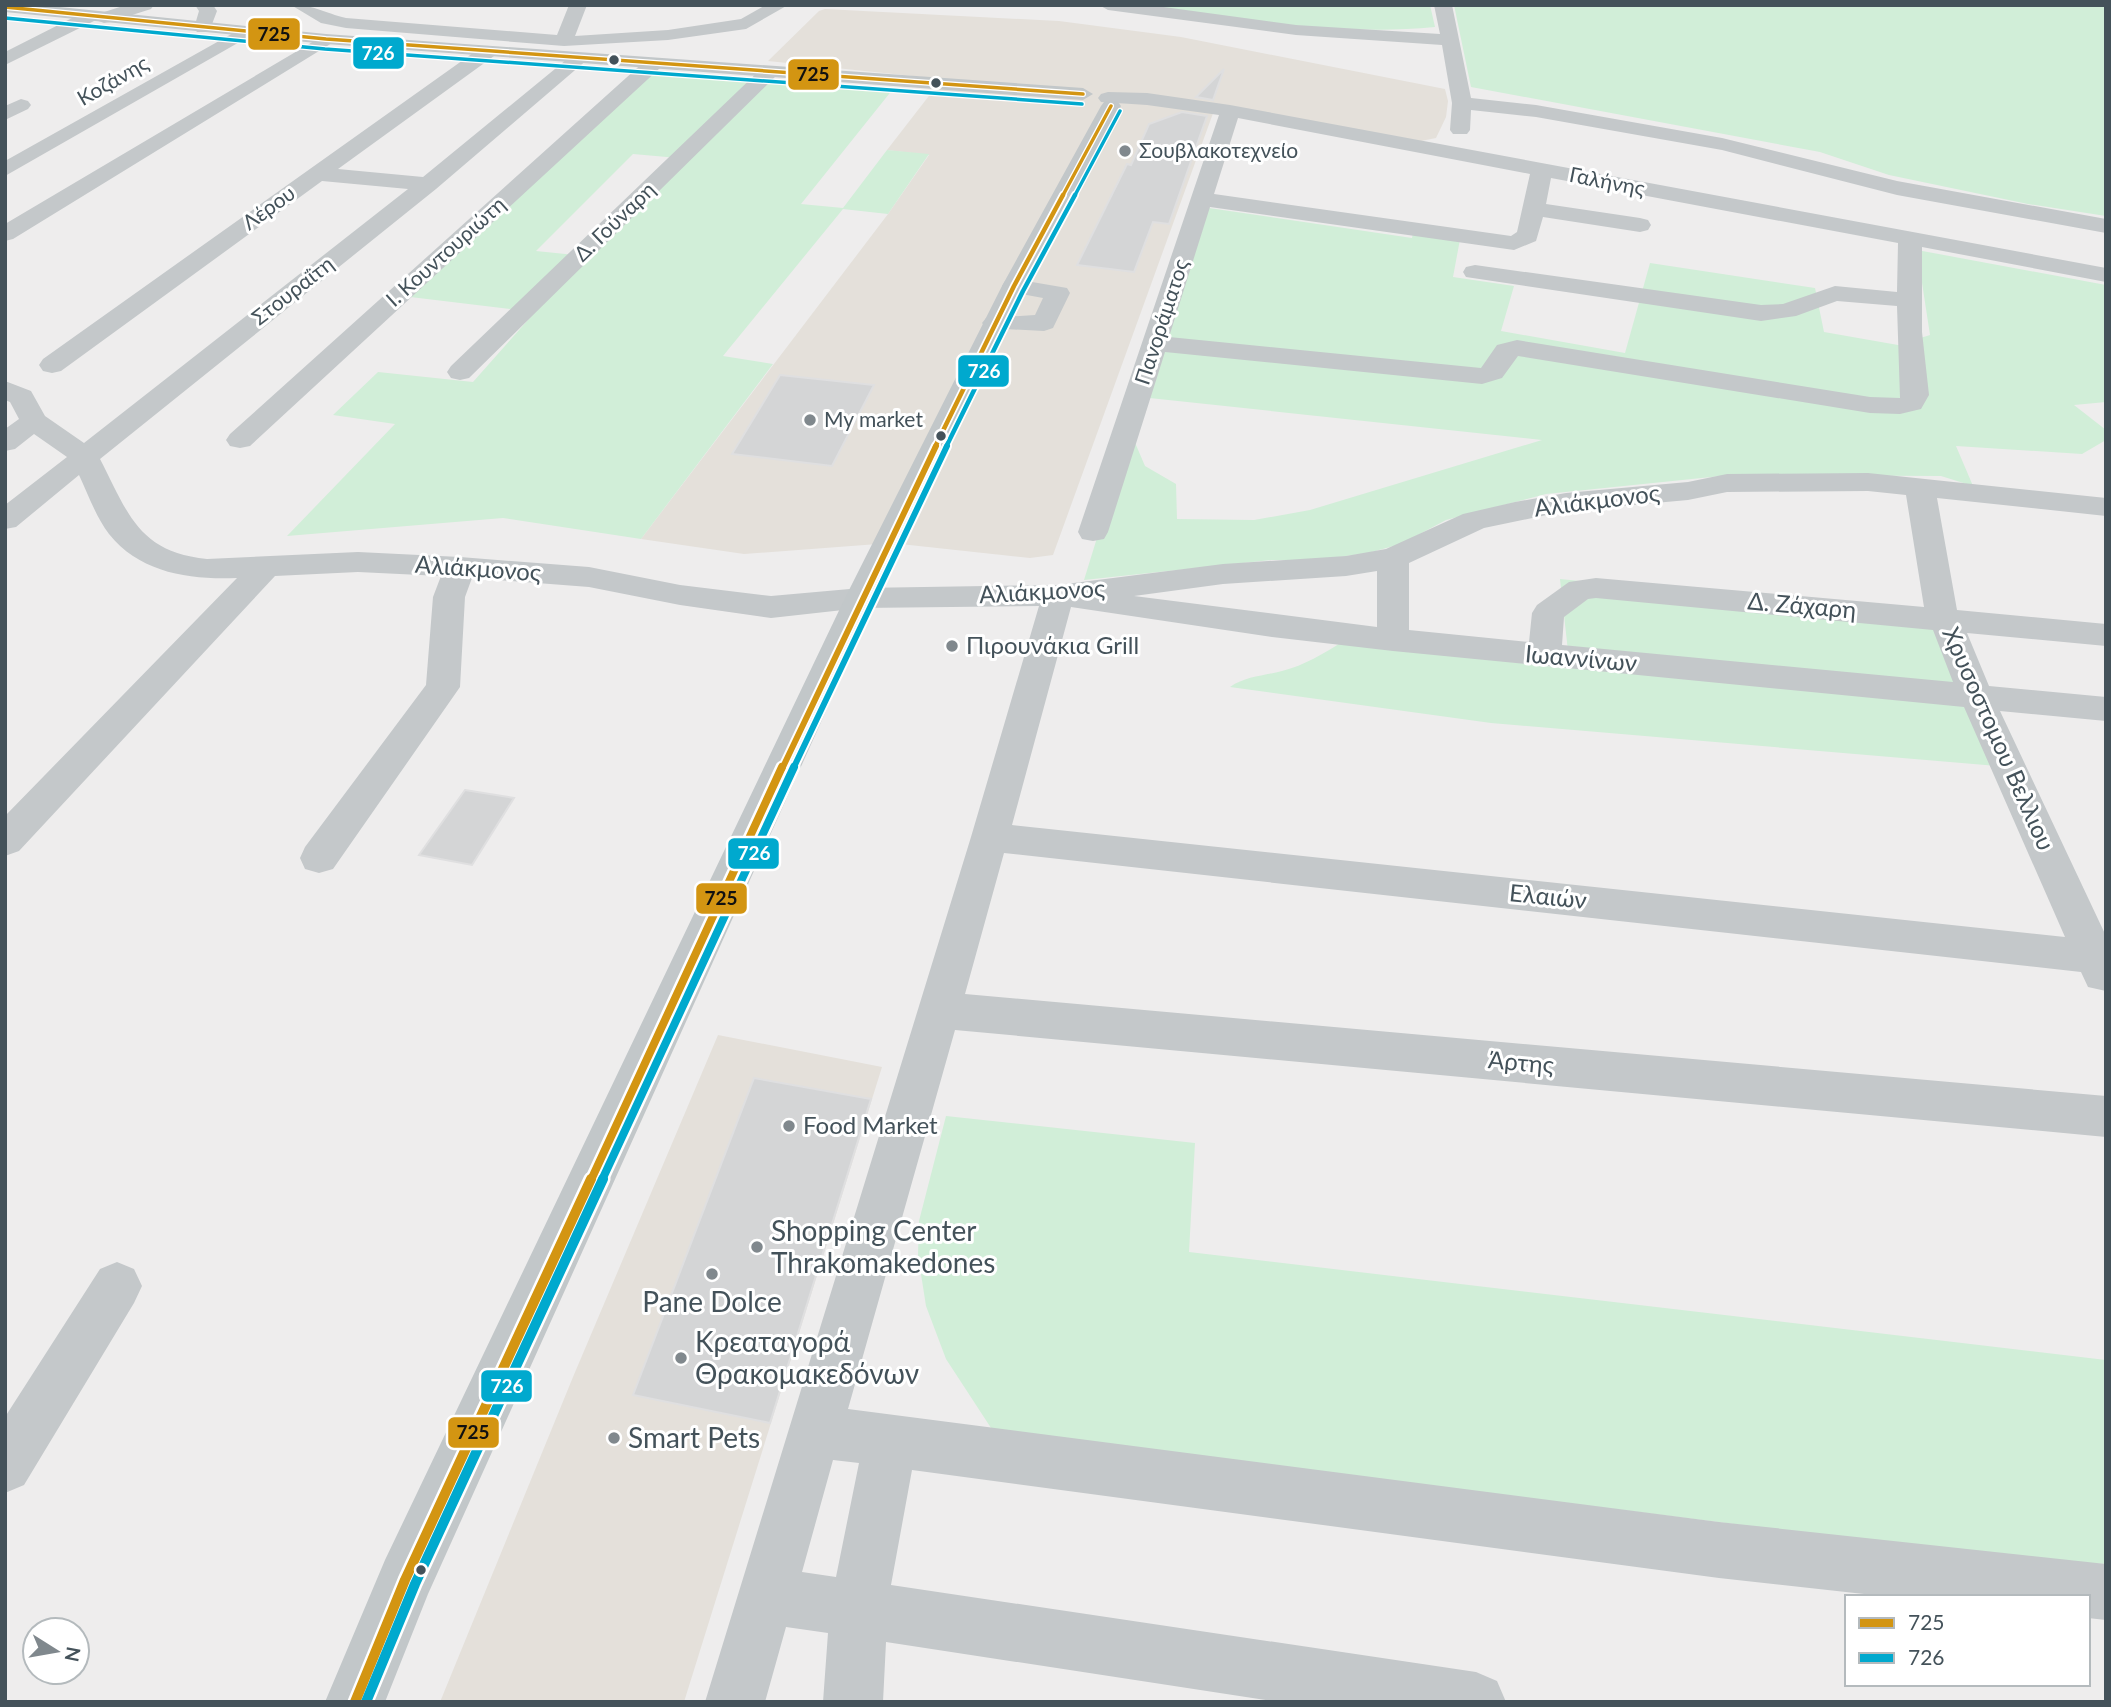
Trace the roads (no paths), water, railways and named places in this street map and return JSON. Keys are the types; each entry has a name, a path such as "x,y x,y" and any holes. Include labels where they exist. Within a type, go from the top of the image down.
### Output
{"main road":[{"path":"5,7 326,39 487,52 572,50 653,64 998,88 1077,103 1095,112 1109,102"},
{"path":"355,1702 411,1568 861,598 995,323 1096,134 1109,102"},
{"path":"1077,103 1096,134"}],"street":[{"path":"5,59 97,17 145,5"},
{"path":"203,28 208,11 204,5"},
{"path":"300,5 327,19 346,23 572,50 631,39 737,26 752,21 779,5"},
{"path":"572,50 578,5"},
{"path":"1108,5 1296,30 1450,40"},
{"path":"1443,5 1462,103 1459,136 1446,152"},
{"name":"Κοζάνης","path":"5,170 244,32"},
{"path":"5,234 326,39"},
{"name":"Στουραΐτη","path":"5,520 17,505 84,456 428,184 572,50"},
{"name":"Λέρου","path":"52,365 487,52"},
{"name":"Ι. Κουντουριώτη","path":"240,440 653,64"},
{"name":"Δ. Γούναρη","path":"460,372 769,72"},
{"name":"Γαλήνης","path":"1109,102 1137,98 1230,111 2106,275"},
{"path":"1462,103 1536,111 1711,142 1790,159 1897,188 2106,226"},
{"name":"Πανοράματος","path":"1093,532 1230,111"},
{"path":"1203,199 1514,243 1528,236 1542,169"},
{"path":"317,174 428,184"},
{"path":"1534,209 1640,225"},
{"path":"1154,343 1482,376 1498,370 1506,351 1517,348 1870,405 1900,407 1911,403 1915,395 1908,300 1910,238"},
{"path":"1475,272 1761,313 1787,311 1835,293 1908,300"},
{"path":"5,389 21,397 34,422 5,443"},
{"name":"Αλιάκμονος","path":"34,422 84,456 120,528 135,543 180,566 207,569 358,562 460,567 590,577 680,595 771,607 861,598 1058,595 1223,574 1346,566 1394,558 1474,521 1566,502 1688,491 1727,483 1868,482 2106,506"},
{"name":"Χρυσοστομου Βελλιου","path":"1920,488 1941,610 1976,696 2102,966"},
{"path":"1393,640 1394,558"},
{"path":"5,841 267,566"},
{"path":"319,858 443,687 449,597 460,567"},
{"name":"Δ. Ζάχαρη","path":"1545,656 1548,613 1568,596 1588,588 2106,635"},
{"path":"735,1702 990,837 1058,595"},
{"name":"Ιωαννίνων","path":"1058,595 1272,626 1393,640 2106,709"},
{"name":"Ελαιών","path":"990,837 2102,966"},
{"name":"Άρτης","path":"937,1010 2106,1116"},
{"path":"5,1466 117,1286"},
{"path":"814,1431 1719,1550 2106,1592"},
{"path":"853,1702 859,1607 890,1442"},
{"path":"766,1595 1476,1702"}],"place":[{"name":"Σουβλακοτεχνείο","path":"1125,151"},
{"name":"My market","path":"810,420"},
{"name":"Πιρουνάκια Grill","path":"952,646"},
{"name":"Food Market","path":"789,1126"},
{"name":"Shopping Center Thrakomakedones","path":"757,1247"},
{"name":"Pane Dolce","path":"712,1274"},
{"name":"Κρεαταγορά Θρακομακεδόνων","path":"681,1358"},
{"name":"Smart Pets","path":"614,1438"}]}
